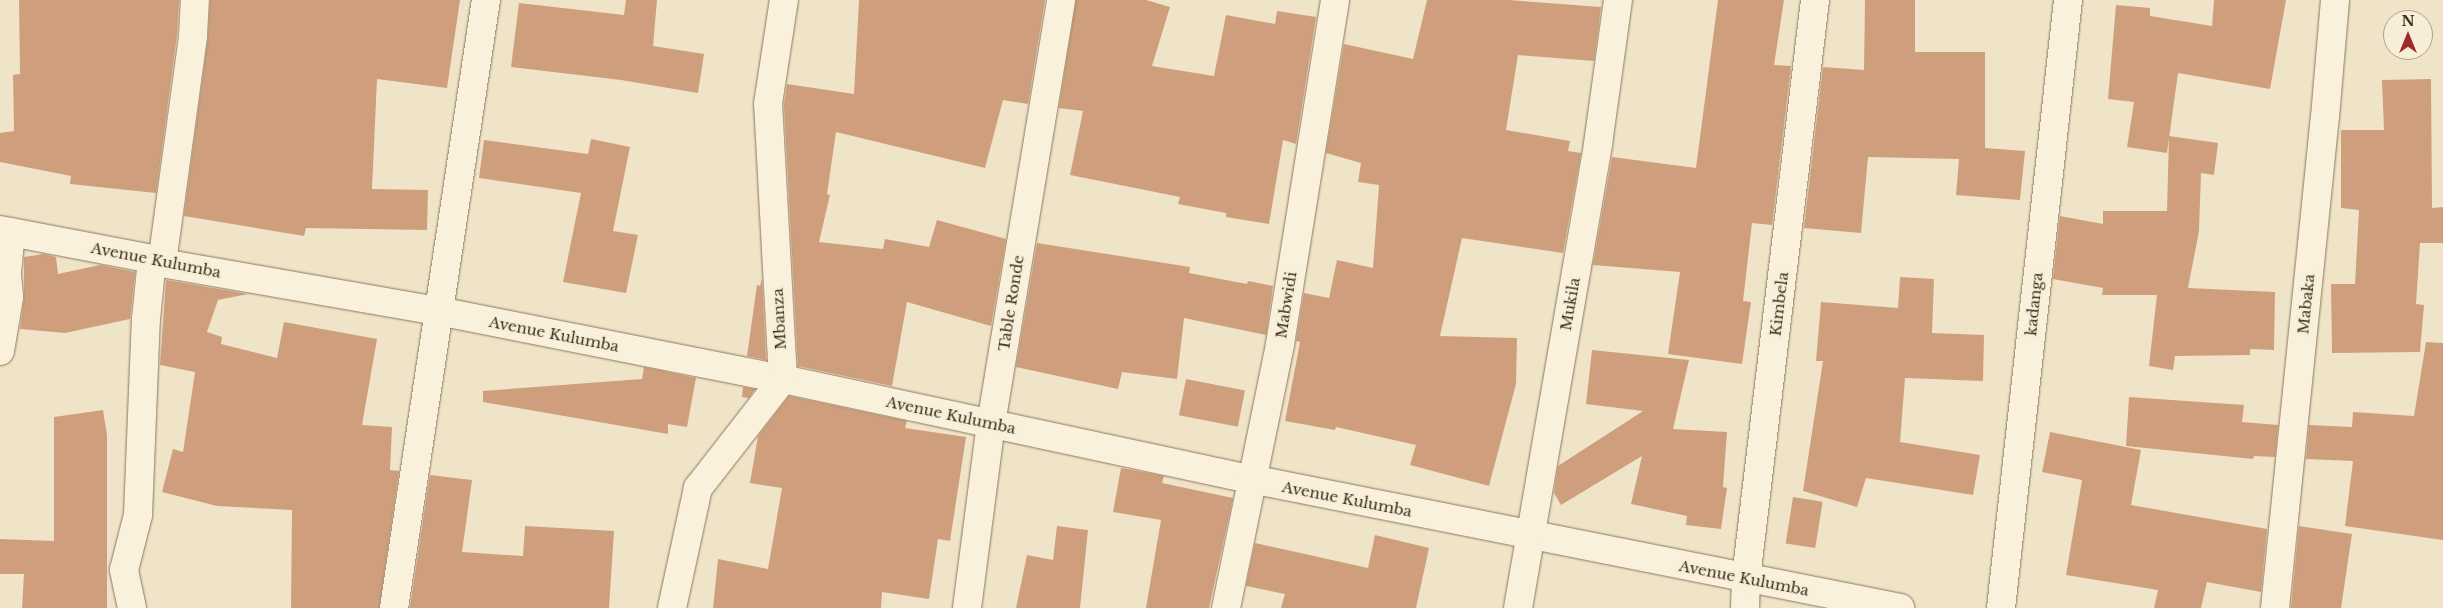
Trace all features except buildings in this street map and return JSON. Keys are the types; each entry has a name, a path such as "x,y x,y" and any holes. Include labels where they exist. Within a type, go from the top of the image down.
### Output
{"street":[{"path":"132,608 124,570 138,515 146,319 193,36 195,0"},
{"path":"394,608 486,0"},
{"name":"Mbanza","path":"782,379 768,104 784,0"},
{"name":"Table Ronde","path":"967,608 990,424 1061,0"},
{"name":"Mabwidi","path":"1226,608 1280,344 1335,0"},
{"name":"Mukila","path":"1518,608 1596,154 1618,0"},
{"name":"Kimbela","path":"1745,608 1746,578 1815,0"},
{"name":"kadanga","path":"2001,608 2068,0"},
{"name":"Mabaka","path":"2275,608 2335,0"},
{"path":"0,352 9,297 5,231"},
{"name":"Avenue Kulumba","path":"5,231 157,261 438,311 782,379 1529,536 1900,608"},
{"path":"672,608 698,488 782,379"}]}
